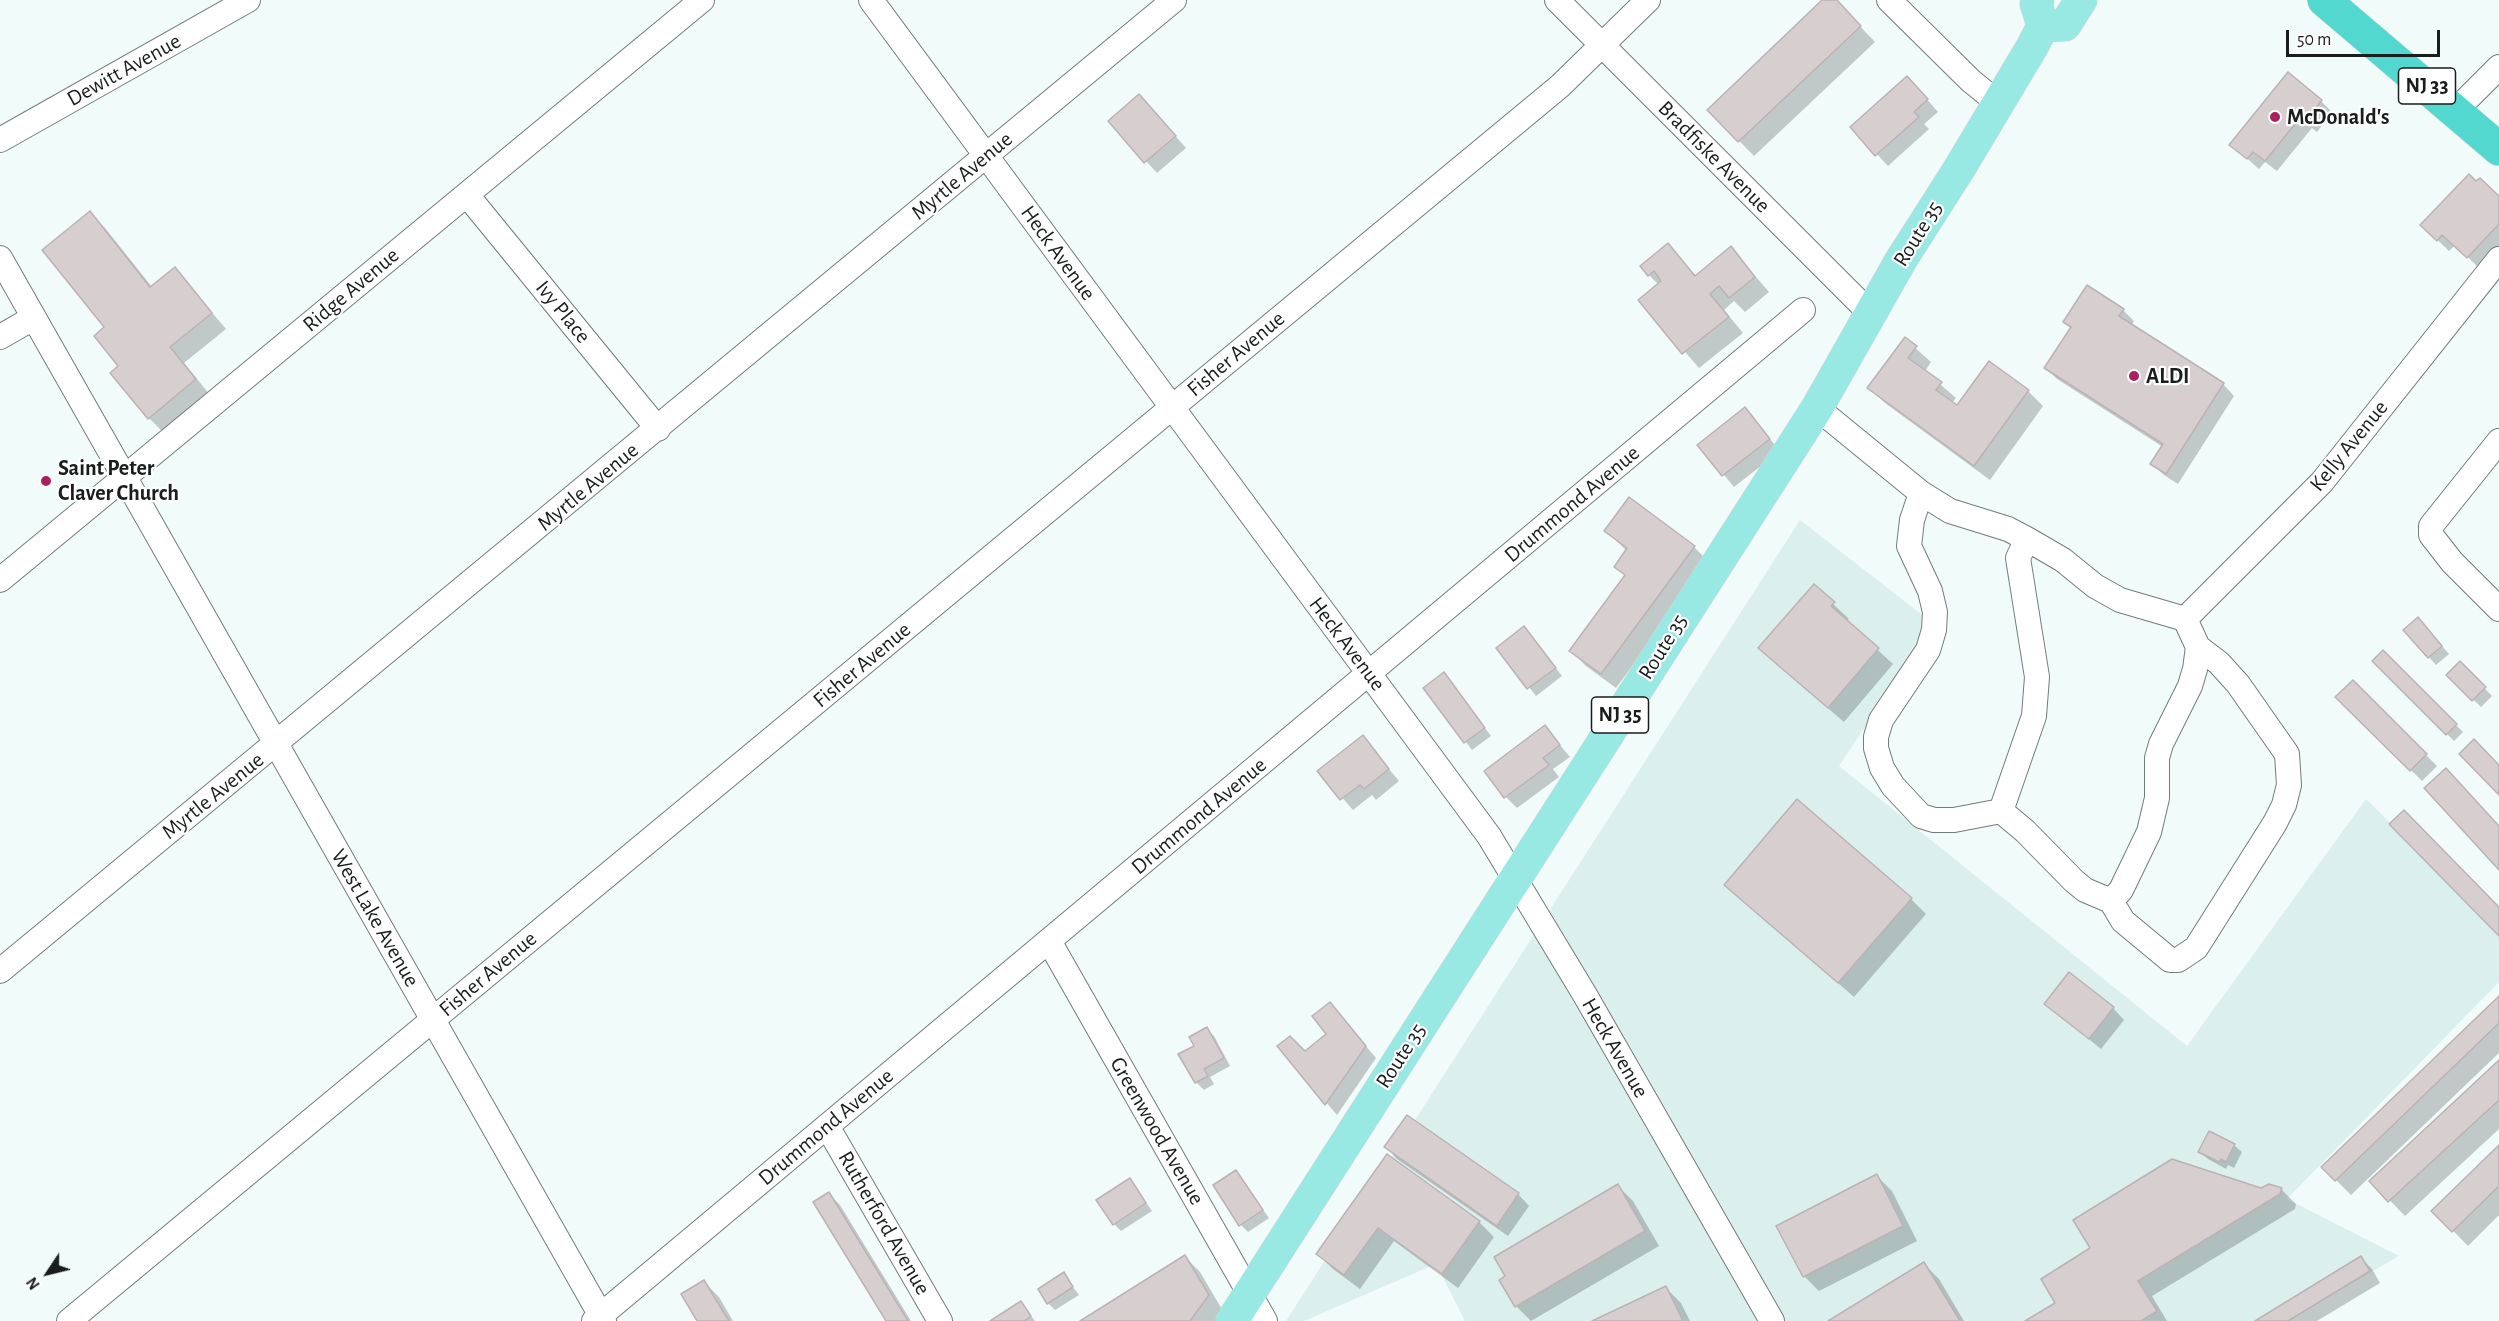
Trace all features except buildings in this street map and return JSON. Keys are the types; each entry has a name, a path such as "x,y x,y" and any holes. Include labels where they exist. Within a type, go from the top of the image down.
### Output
{"highway":[{"name":"NJ 33","path":"2324,0 2499,149"}],"main road":[{"name":"Route 35","path":"1232,1321 1817,408 1900,260 1959,169 1997,102 2040,13 2065,26 2081,0"}],"street":[{"name":"Dewitt Avenue","path":"0,140 248,0"},
{"name":"Ridge Avenue","path":"0,580 702,0"},
{"name":"Heck Avenue","path":"871,0 1490,836 1585,995 1772,1321"},
{"name":"Myrtle Avenue","path":"0,971 1174,0"},
{"name":"Bradfiske Avenue","path":"1557,0 1870,314"},
{"name":"Fisher Avenue","path":"69,1321 1560,86 1648,0"},
{"path":"1889,0 1971,81 1997,102"},
{"path":"2455,111 2499,67"},
{"name":"Ivy Place","path":"467,195 658,429"},
{"name":"West Lake Avenue","path":"0,258 275,745 434,1019 600,1319"},
{"name":"Kelly Avenue","path":"2185,619 2322,482 2499,259"},
{"name":"Drummond Avenue","path":"600,1319 827,1126 1803,310"},
{"path":"0,337 33,318"},
{"path":"1817,408 1921,493 1950,511 2007,529 2028,539 2063,560 2095,586 2120,600 2185,619 2198,647 2218,663 2238,684 2287,754 2289,785 2284,805 2275,823 2196,948 2185,957 2170,960 2124,921 2111,902 2085,890 2074,881 2001,810"},
{"path":"2499,441 2431,526 2431,535 2440,549 2499,609"},
{"path":"1921,493 1912,520 1909,546 1930,591 1935,612 1934,630 1928,650 1881,720 1876,737 1876,747 1882,768 1893,786 1922,816 1934,820 1954,819 2001,810"},
{"path":"2001,810 2034,716 2037,677 2019,558 2028,539"},
{"path":"2111,902 2121,890 2149,832 2157,798 2157,758 2161,744 2190,686 2198,647"},
{"name":"Greenwood Avenue","path":"1049,941 1265,1321"},
{"name":"Rutherford Avenue","path":"827,1126 940,1321"}],"shaded area":[{"path":"1800,520 1934,624 1839,766 2187,1046 2366,799 2499,932 2499,982 2287,1199 2399,1256 2286,1321 1465,1321 1436,1264 1304,1321 1286,1321"}],"place":[{"name":"McDonald's","path":"2275,117"},
{"name":"ALDI","path":"2134,376"},
{"name":"Saint Peter Claver Church","path":"46,481"}]}
